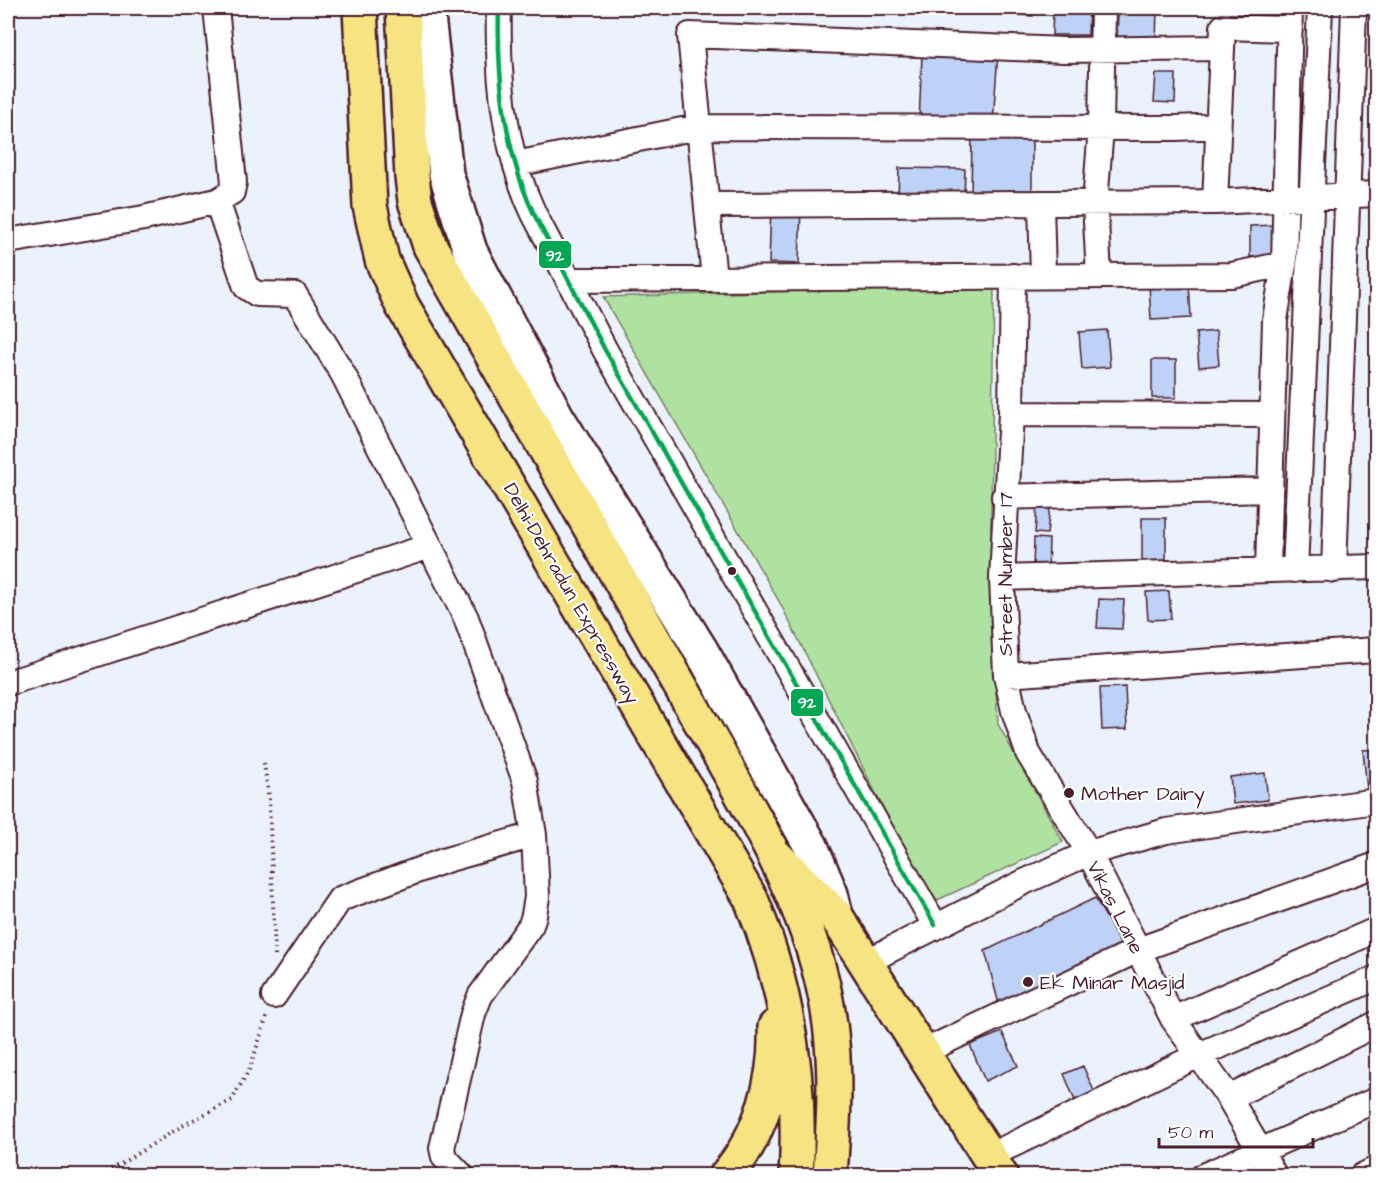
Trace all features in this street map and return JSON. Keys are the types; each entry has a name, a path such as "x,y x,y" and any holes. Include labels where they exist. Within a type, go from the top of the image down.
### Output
{"main road":[{"name":"Delhi-Dehradun Expressway","path":"360,8 370,206 375,233 391,282 751,899 778,973 794,1050 799,1109 796,1176"},
{"path":"403,8 412,177 415,201 430,246 775,855 806,924 828,1008 834,1074 830,1176"},
{"path":"775,855 836,916 995,1166"},
{"path":"726,1176 753,1134 767,1101 776,1053 775,1021 751,899"}],"street":[{"path":"8,241 144,218 217,201 232,192 234,182 216,8"},
{"path":"427,8 446,174 470,251 557,417 702,652 811,846 831,894 836,916"},
{"path":"499,8 498,38 502,92 523,191 605,350 935,925"},
{"path":"1099,275 1095,202 1101,128 1103,8"},
{"path":"1295,570 1320,8"},
{"path":"1335,570 1354,8"},
{"path":"1215,202 1223,27 1290,18 1284,264 1275,320 1268,570"},
{"path":"714,279 690,35 1101,50 1222,48"},
{"path":"516,164 698,127 1218,126"},
{"path":"708,205 1215,202 1377,194"},
{"path":"217,201 243,284 257,294 291,294 297,298 343,375 466,618 521,766 534,835 537,897 531,925 480,996 473,1014 442,1139 444,1157 462,1176"},
{"path":"1041,203 1043,276"},
{"path":"568,280 1232,275 1284,264"},
{"name":"Street Number 17","path":"1013,276 1011,414 1004,497 1002,578 1006,675 1014,711 1028,753 1089,853"},
{"path":"1011,414 1271,415"},
{"path":"1004,497 1269,490"},
{"path":"8,683 430,546"},
{"path":"1002,578 1335,570 1376,566"},
{"path":"1006,675 1377,650"},
{"path":"864,963 935,925 1089,853 1166,831 1377,801"},
{"path":"274,996 340,899 446,860 534,835"},
{"name":"Vikas Lane","path":"1089,853 1173,1019 1229,1098 1261,1148 1275,1176"},
{"path":"923,1052 1138,950 1377,864"},
{"path":"1173,1019 1377,930"},
{"path":"995,1166 1198,1055 1377,978"},
{"path":"1229,1098 1377,1024"},
{"path":"1203,1176 1261,1148 1377,1100"},
{"path":"1362,1176 1377,1169"}],"path":[{"path":"101,1176 182,1126 232,1100 250,1068 274,996 275,927 269,798 264,763"}],"green space":[{"path":"994,285 990,590 998,724 1063,842 931,903 780,603 603,297"}],"building":[{"path":"1006,8 1033,8 1033,16 1006,14"},
{"path":"1053,8 1089,8 1088,35 1052,35"},
{"path":"1118,8 1157,8 1156,43 1117,42"},
{"path":"998,53 993,122 919,122 922,55"},
{"path":"1156,74 1176,74 1175,103 1154,102"},
{"path":"972,130 1032,133 1032,203 971,200"},
{"path":"899,168 965,169 964,200 898,201"},
{"path":"771,205 801,206 799,264 769,263"},
{"path":"1283,225 1281,256 1250,257 1250,226"},
{"path":"1189,282 1191,318 1151,320 1149,284"},
{"path":"1107,330 1110,367 1082,369 1079,332"},
{"path":"1216,331 1219,365 1199,367 1196,333"},
{"path":"1152,360 1176,360 1176,398 1152,398"},
{"path":"1037,506 1050,507 1047,534 1035,533"},
{"path":"1142,518 1166,518 1166,571 1142,571"},
{"path":"1034,538 1049,539 1048,572 1033,571"},
{"path":"1169,591 1171,619 1148,620 1146,592"},
{"path":"1099,599 1124,600 1122,629 1097,628"},
{"path":"1125,687 1127,729 1102,730 1100,688"},
{"path":"1376,749 1376,789 1367,790 1363,750"},
{"path":"1265,773 1268,800 1233,804 1230,777"},
{"name":"Ek Minar Masjid","path":"1095,898 1126,951 1001,1012 985,951"},
{"path":"1002,1032 1018,1066 985,1081 970,1045"},
{"path":"1083,1066 1098,1100 1078,1108 1064,1074"}],"transit line":[{"name":"92","path":"499,8 499,60 509,139 524,190 534,214 605,350 935,925"}],"place":[{"name":"Mother Dairy","path":"1069,793"},
{"name":"Ek Minar Masjid","path":"1028,982"}]}
